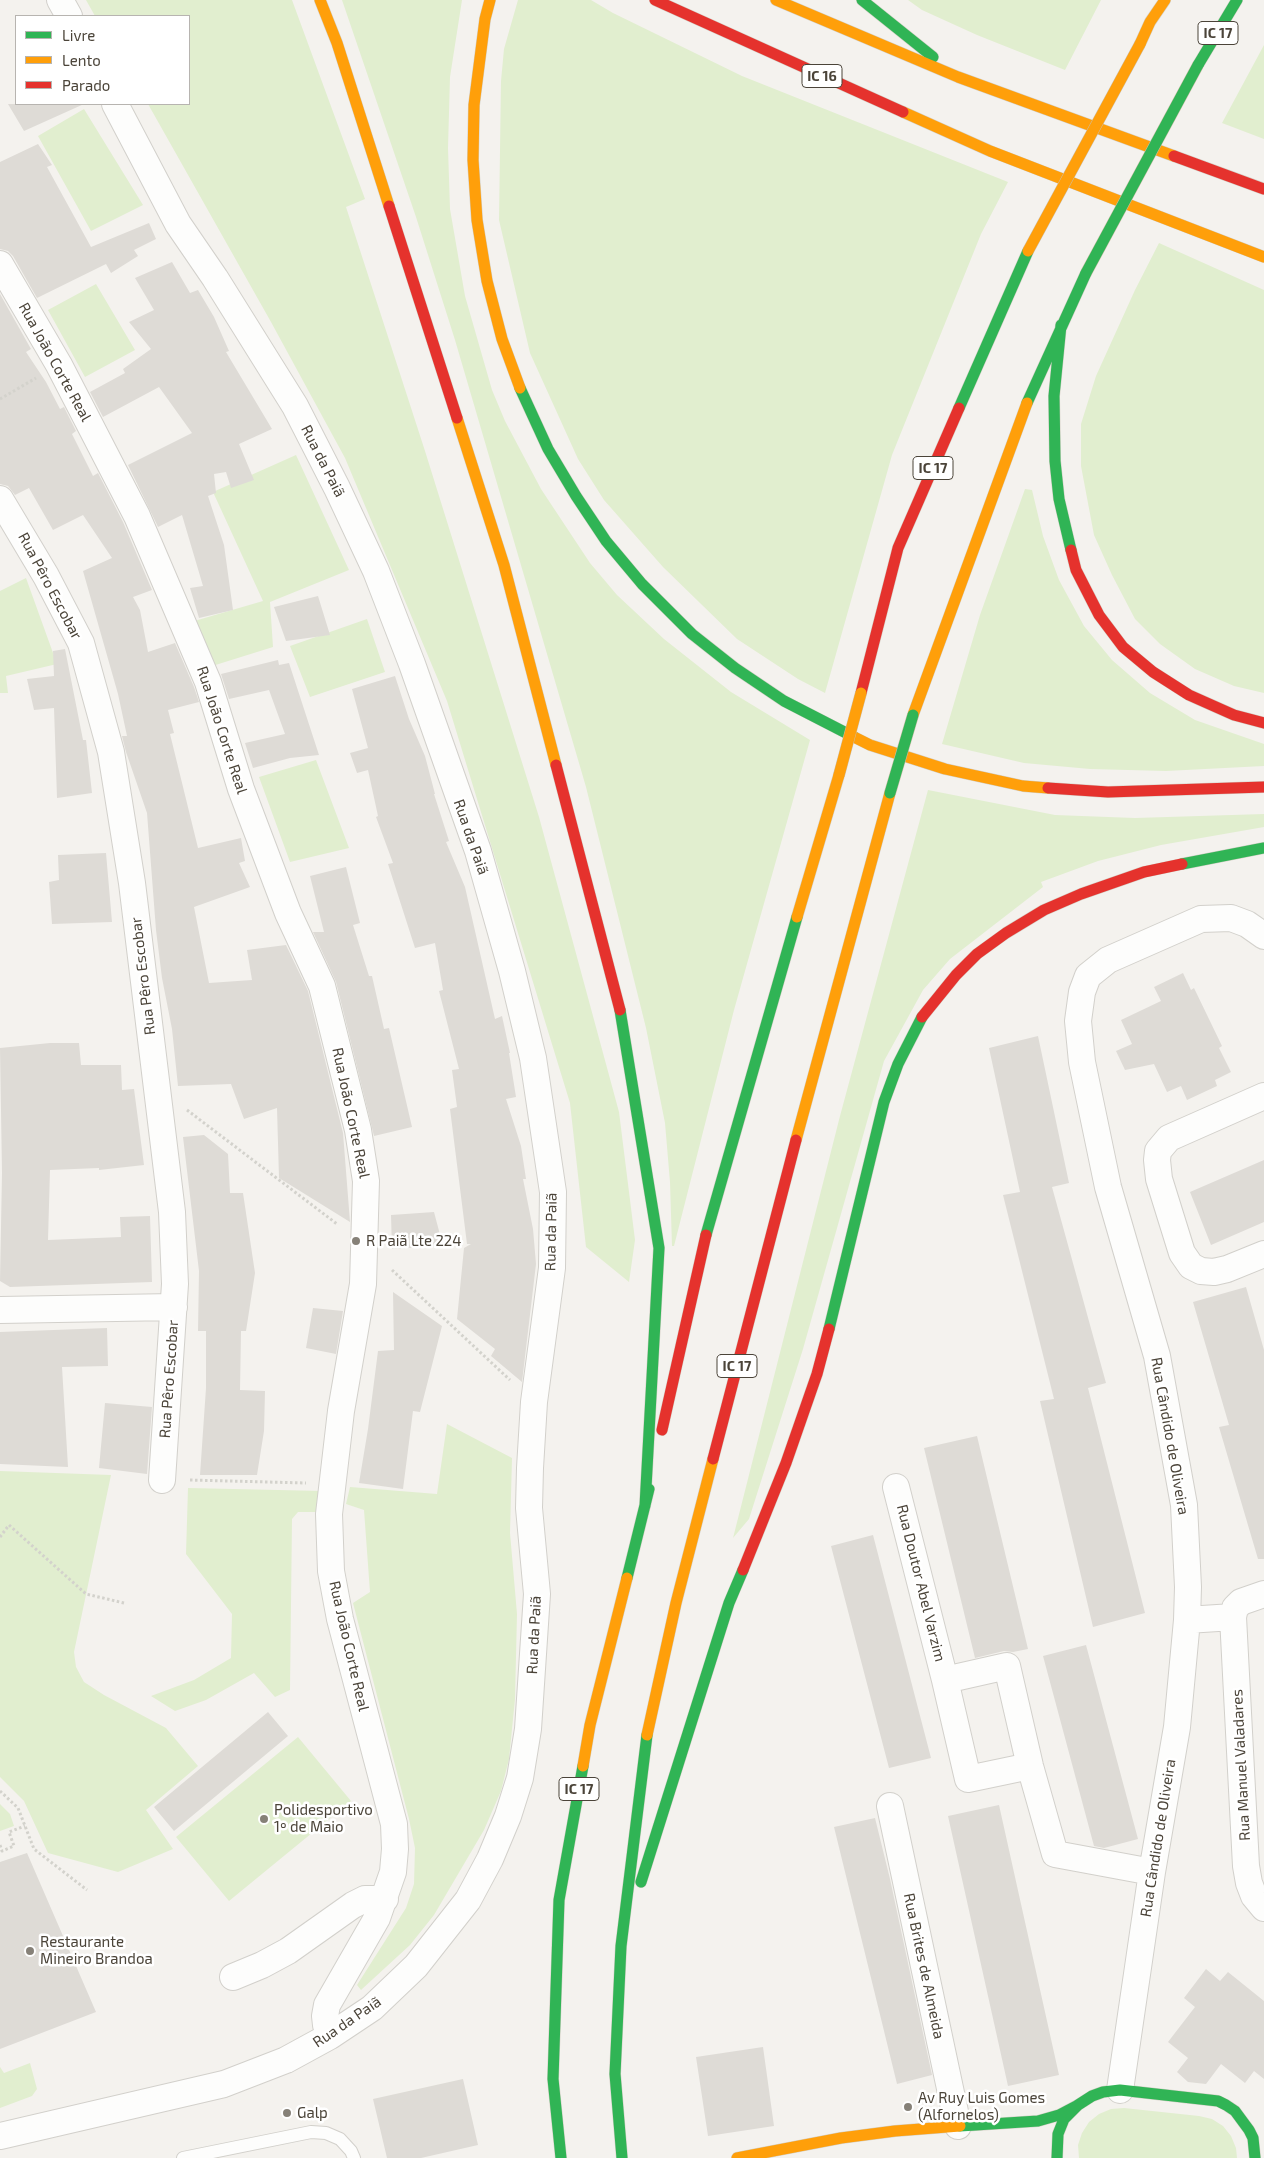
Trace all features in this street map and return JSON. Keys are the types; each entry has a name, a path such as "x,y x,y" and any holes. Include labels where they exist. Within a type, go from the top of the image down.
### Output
{"main road":[{"path":"320,0 337,43 504,565 621,1015 659,1248 646,1506"},
{"path":"490,0 485,19 474,105 473,160 478,220 487,281 502,339 522,393 548,449 606,541 642,584 692,634 735,668 784,701 870,745 945,769 1023,786 1108,792 1264,787"},
{"name":"IC 16","path":"655,0 686,16 990,151 1264,257"},
{"path":"776,0 958,77 1264,189"},
{"path":"862,0 958,77"},
{"path":"1150,22 1156,0"},
{"name":"IC 17","path":"561,2158 553,2079 559,1900 590,1725 646,1506 709,1220 838,775 898,548 1028,251 1140,44 1150,22 1165,0"},
{"name":"IC 17","path":"622,2158 615,2074 621,1946 644,1749 676,1603 769,1242 890,793 913,715 1026,404 1086,273 1198,65 1237,0"},
{"path":"1061,325 1054,396 1055,461 1059,499 1076,570 1100,615 1123,647 1153,672 1189,695 1234,715 1264,723"},
{"path":"621,1946 729,1603 786,1464 817,1374 838,1296 884,1102 898,1064 923,1016 956,975 977,954 1006,933 1044,910 1081,894 1144,872 1264,848"},
{"path":"738,2158 841,2138 958,2126 1038,2121 1059,2115 1103,2092 1120,2090 1218,2101 1236,2112 1249,2130 1253,2138 1255,2158"},
{"path":"1057,2158 1058,2134 1064,2119 1078,2104"},
{"path":"1249,2130 1264,2140"}],"street":[{"path":"60,0 68,15"},
{"name":"Rua da Paiã","path":"0,2136 224,2084 286,2060 330,2036 372,2008 416,1966 468,1900 490,1859 508,1816 520,1778 528,1729 537,1594 529,1508 530,1468 534,1402 552,1268 553,1192 533,1058 512,972 478,851 412,664 376,571 337,488 294,406 215,278 178,224 116,105"},
{"name":"Rua João Corte Real","path":"0,264 59,365 136,516 208,682 245,798 288,913 322,986 358,1130 366,1181 363,1284 341,1411 332,1483 329,1514 331,1571 340,1619 394,1824 395,1849 394,1864 385,1899 365,1941 328,2005 325,2016 330,2036"},
{"name":"Rua Pêro Escobar","path":"0,499 46,576 81,643 111,752 132,883 172,1212 176,1284 162,1480"},
{"name":"Rua Cândido de Oliveira","path":"1120,2090 1152,1872 1176,1727 1187,1620 1188,1586 1184,1505 1158,1366 1108,1187 1082,1062 1078,1021 1082,992 1088,976 1098,966 1108,960 1201,919 1232,918 1247,924 1264,936"},
{"path":"1264,1096 1169,1138 1158,1151 1157,1160 1159,1179 1182,1253 1190,1266 1201,1271 1227,1270 1264,1254"},
{"path":"0,1310 174,1307"},
{"name":"Rua Doutor Abel Varzim","path":"896,1487 945,1680 968,1780 1030,1766"},
{"path":"1187,1620 1233,1617 1235,1608 1240,1602 1264,1594"},
{"name":"Rua Manuel Valadares","path":"1233,1617 1246,1866 1254,1896 1264,1908"},
{"name":"Rua Doutor Abel Varzim","path":"945,1680 1007,1666 1030,1766 1055,1854 1152,1872"},
{"name":"Rua Brites de Almeida","path":"890,1806 958,2126"},
{"path":"234,1977 288,1951 352,1905 364,1899 385,1899"}],"lane":[{"path":"183,2158 311,2132 326,2133 340,2139 354,2158"}],"path":[{"path":"0,399 59,365"},
{"path":"162,1480 332,1483"},
{"path":"0,1538 10,1525 86,1594 124,1603"},
{"path":"0,1791 18,1808 34,1849 87,1890"},
{"path":"0,1845 2,1851 14,1846 10,1832 25,1826"}],"green space":[{"path":"86,0 292,0 365,199 346,207 425,451 539,817 619,1112 635,1240 629,1282 586,1247 570,1103 447,701 345,458 149,105 190,105 190,15 94,15"},
{"path":"342,0 462,0 450,77 448,148 450,209 465,296 492,390 505,421 541,489 590,563 617,595 664,639 731,692 810,740 734,1010 674,1246 672,1246 670,1182 665,1123 646,1028 586,787 455,340 416,217"},
{"path":"518,0 591,0 613,13 742,76 1008,182 981,234 892,455 825,693 798,679 737,639 663,567 604,500 578,459 530,353 499,220 501,81 504,49"},
{"path":"908,0 1101,0 1065,70 977,35 922,10"},
{"path":"1264,45 1264,139 1222,123"},
{"path":"84,109 143,205 91,231 38,136"},
{"path":"1159,243 1264,290 1264,693 1234,686 1195,669 1160,644 1135,619 1094,535 1081,466 1081,424 1096,376 1135,290"},
{"path":"96,284 135,350 85,377 48,310"},
{"path":"296,455 349,570 270,602 273,647 209,667 191,622 263,601 213,492"},
{"path":"1025,489 1032,490 1043,536 1059,580 1084,626 1112,660 1150,693 1195,720 1264,744 1264,766 1166,771 1090,769 1024,763 942,744 980,615"},
{"path":"26,578 57,664 6,676 8,693 0,693 0,591"},
{"path":"367,619 385,672 310,697 290,646"},
{"path":"316,760 349,848 290,862 259,777"},
{"path":"928,790 1055,815 1135,818 1264,814 1264,827 1161,845 1098,861 1041,882 1043,887 950,959 923,990 884,1061 803,1349 749,1519 733,1538 840,1116"},
{"path":"447,1424 512,1458 510,1533 517,1614 515,1699 509,1759 501,1791 484,1830 434,1915 410,1945 361,1990 357,1985 406,1908 414,1884 415,1848 353,1603 370,1592 364,1510 346,1504 350,1487 437,1494"},
{"path":"0,1471 111,1475 74,1652 76,1667 84,1682 104,1695 166,1728 198,1766 146,1810 173,1849 118,1872 48,1853 24,1801 0,1777"},
{"path":"188,1488 323,1491 322,1512 298,1512 292,1519 290,1690 275,1697 254,1673 206,1700 175,1711 151,1696 194,1680 231,1658 232,1614 186,1554"},
{"name":"Polidesportivo 1º de Maio","path":"298,1737 351,1801 229,1901 176,1837"},
{"path":"0,1804 10,1814 14,1826 0,1831"},
{"path":"30,2063 37,2089 32,2096 0,2108 0,2067 4,2073"},
{"path":"1124,2108 1212,2119 1223,2126 1231,2136 1236,2148 1237,2158 1079,2158 1078,2145 1082,2133 1089,2122 1099,2114 1111,2109"}],"building":[{"path":"8,104 82,105 24,131"},
{"path":"38,144 52,165 47,167 91,247 149,223 156,239 134,250 138,256 111,273 106,264 37,298 13,256 8,251 0,249 0,162"},
{"path":"172,262 190,293 198,290 214,317 229,351 226,352 272,429 239,444 254,480 231,488 226,472 214,474 216,493 208,496 224,545 233,610 199,618 190,588 203,586 182,515 158,527 128,465 192,433 159,387 103,417 90,392 125,373 123,369 151,349 129,322 154,310 135,278"},
{"path":"0,294 31,349 26,352 46,382 60,409 64,407 76,431 72,434 93,476 98,473 123,522 152,590 133,597 140,610 148,652 175,643 194,687 199,702 168,710 174,733 170,734 198,848 241,838 245,861 239,863 250,887 194,907 209,983 252,980 247,950 286,945 308,991 343,1133 350,1222 279,1178 277,1108 244,1119 231,1084 178,1086 172,1029 162,978 156,930 147,813 126,752 122,736 127,736 118,694 83,571 112,558 83,515 53,530 29,488 15,495 8,486 0,484"},
{"path":"318,596 330,635 286,641 274,607"},
{"path":"65,649 83,740 86,740 92,793 57,798 54,708 34,710 27,679 54,676 53,651"},
{"path":"278,660 279,665 289,663 319,755 290,758 253,768 245,743 285,734 269,690 229,699 221,674"},
{"path":"395,676 409,719 425,756 434,794 449,841 446,842 465,887 495,1019 502,1016 510,1053 516,1097 506,1099 521,1146 526,1179 523,1179 533,1229 536,1264 522,1382 491,1356 495,1349 457,1319 464,1248 471,1244 467,1244 450,1109 457,1107 452,1070 459,1069 439,991 443,990 435,943 415,948 388,864 393,863 376,817 378,816 368,770 357,773 350,753 368,748 352,689"},
{"path":"106,853 112,922 52,924 49,882 59,880 58,855"},
{"path":"346,867 360,923 353,925 369,976 372,976 384,1029 389,1028 412,1127 374,1136 336,982 313,932 324,932 310,876"},
{"path":"1183,973 1191,990 1194,988 1222,1046 1219,1048 1231,1072 1215,1080 1217,1086 1187,1100 1181,1086 1167,1092 1154,1064 1125,1070 1116,1051 1132,1044 1121,1020 1161,1001 1154,987"},
{"path":"1038,1036 1069,1183 1052,1187 1106,1383 1088,1388 1145,1613 1093,1627 1040,1401 1054,1399 1003,1195 1020,1192 989,1048"},
{"path":"50,1043 79,1043 81,1065 121,1065 122,1090 134,1089 144,1165 99,1170 99,1168 50,1170 48,1240 121,1237 120,1217 150,1216 152,1282 10,1287 0,1281 2,1173 0,1048"},
{"path":"204,1135 228,1154 230,1193 243,1193 255,1273 246,1331 241,1331 240,1390 265,1391 264,1431 257,1475 200,1475 206,1388 206,1331 198,1331 199,1271 183,1137"},
{"path":"1264,1160 1264,1222 1211,1245 1190,1192"},
{"path":"434,1212 443,1246 392,1249 391,1215"},
{"path":"1246,1287 1264,1350 1264,1559 1258,1559 1219,1427 1229,1425 1193,1302"},
{"path":"393,1292 442,1326 420,1412 413,1411 403,1489 359,1483 378,1351 394,1350"},
{"path":"313,1308 343,1311 336,1354 306,1348"},
{"path":"107,1328 108,1366 62,1367 68,1467 0,1464 0,1332"},
{"path":"105,1403 152,1407 147,1474 99,1468"},
{"path":"977,1436 1028,1649 1013,1652 1004,1651 975,1658 924,1448"},
{"path":"873,1535 931,1758 889,1768 831,1546"},
{"path":"1086,1645 1138,1839 1104,1848 1094,1846 1043,1656"},
{"path":"268,1712 288,1736 174,1831 154,1807"},
{"path":"999,1805 1059,2075 1008,2086 948,1816"},
{"path":"875,1818 932,2075 897,2084 834,1827"},
{"name":"Restaurante Mineiro Brandoa","path":"27,1853 96,2012 0,2049 0,1862"},
{"path":"1206,1969 1220,1981 1228,1972 1264,2001 1264,2079 1254,2071 1245,2083 1221,2064 1206,2084 1188,2082 1177,2072 1188,2058 1168,2042 1195,2007 1184,1998"},
{"path":"763,2047 774,2126 708,2136 696,2057"},
{"path":"463,2079 478,2145 421,2158 387,2158 373,2099"}],"traffic: fast":[{"path":"862,0 933,57"},
{"path":"1198,65 1237,0"},
{"path":"1086,273 1198,65"},
{"path":"959,408 1028,251"},
{"path":"1027,403 1086,273"},
{"path":"1061,325 1054,396 1055,461 1059,499 1071,550"},
{"path":"520,388 548,449 576,496 606,541 642,584 692,634 735,668 784,701 854,737"},
{"path":"890,793 913,715"},
{"path":"1182,864 1264,848"},
{"path":"706,1235 797,917"},
{"path":"620,1010 659,1248 645,1506"},
{"path":"829,1329 884,1102 898,1064 922,1017"},
{"path":"627,1578 649,1489"},
{"path":"641,1882 729,1603 743,1570"},
{"path":"622,2158 615,2074 621,1946 647,1735"},
{"path":"561,2158 553,2079 559,1900 583,1766"},
{"path":"1057,2158 1058,2134 1064,2119 1078,2105 1092,2096 1103,2092 1120,2090 1218,2101 1226,2105 1235,2111 1249,2130 1253,2138 1255,2158"},
{"path":"960,2126 1038,2121 1059,2115 1078,2105"}],"traffic: slow":[{"path":"320,0 337,43 389,206"},
{"path":"490,0 485,19 474,105 473,160 477,220 487,281 502,339 520,388"},
{"path":"776,0 958,77 1174,156"},
{"path":"1140,44 1150,22 1165,0"},
{"path":"1028,251 1140,44"},
{"path":"903,112 990,151 1264,257"},
{"path":"913,715 1027,403"},
{"path":"457,418 504,565 556,765"},
{"path":"839,775 861,693"},
{"path":"854,737 870,745 945,769 1023,786 1048,788"},
{"path":"797,917 839,775"},
{"path":"796,1140 890,793"},
{"path":"647,1735 676,1603 713,1459"},
{"path":"583,1766 590,1725 627,1578"},
{"path":"737,2158 841,2138 895,2131 960,2126"}],"traffic: jam":[{"path":"655,0 903,112"},
{"path":"1174,156 1264,189"},
{"path":"389,206 457,418"},
{"path":"861,693 898,548 959,408"},
{"path":"1071,550 1076,570 1099,615 1123,647 1153,672 1189,695 1234,715 1264,723"},
{"path":"556,765 620,1010"},
{"path":"1048,788 1108,792 1264,787"},
{"path":"922,1017 956,975 977,954 1006,933 1044,910 1081,894 1144,872 1182,864"},
{"path":"713,1459 796,1140"},
{"path":"662,1430 706,1235"},
{"path":"743,1570 786,1463 817,1374 829,1329"}],"place":[{"name":"R Paiã Lte 224","path":"356,1241"},
{"name":"Polidesportivo 1º de Maio","path":"264,1819"},
{"name":"Restaurante Mineiro Brandoa","path":"30,1951"},
{"name":"Av Ruy Luis Gomes (Alfornelos)","path":"908,2107"},
{"name":"Galp","path":"287,2113"}]}
